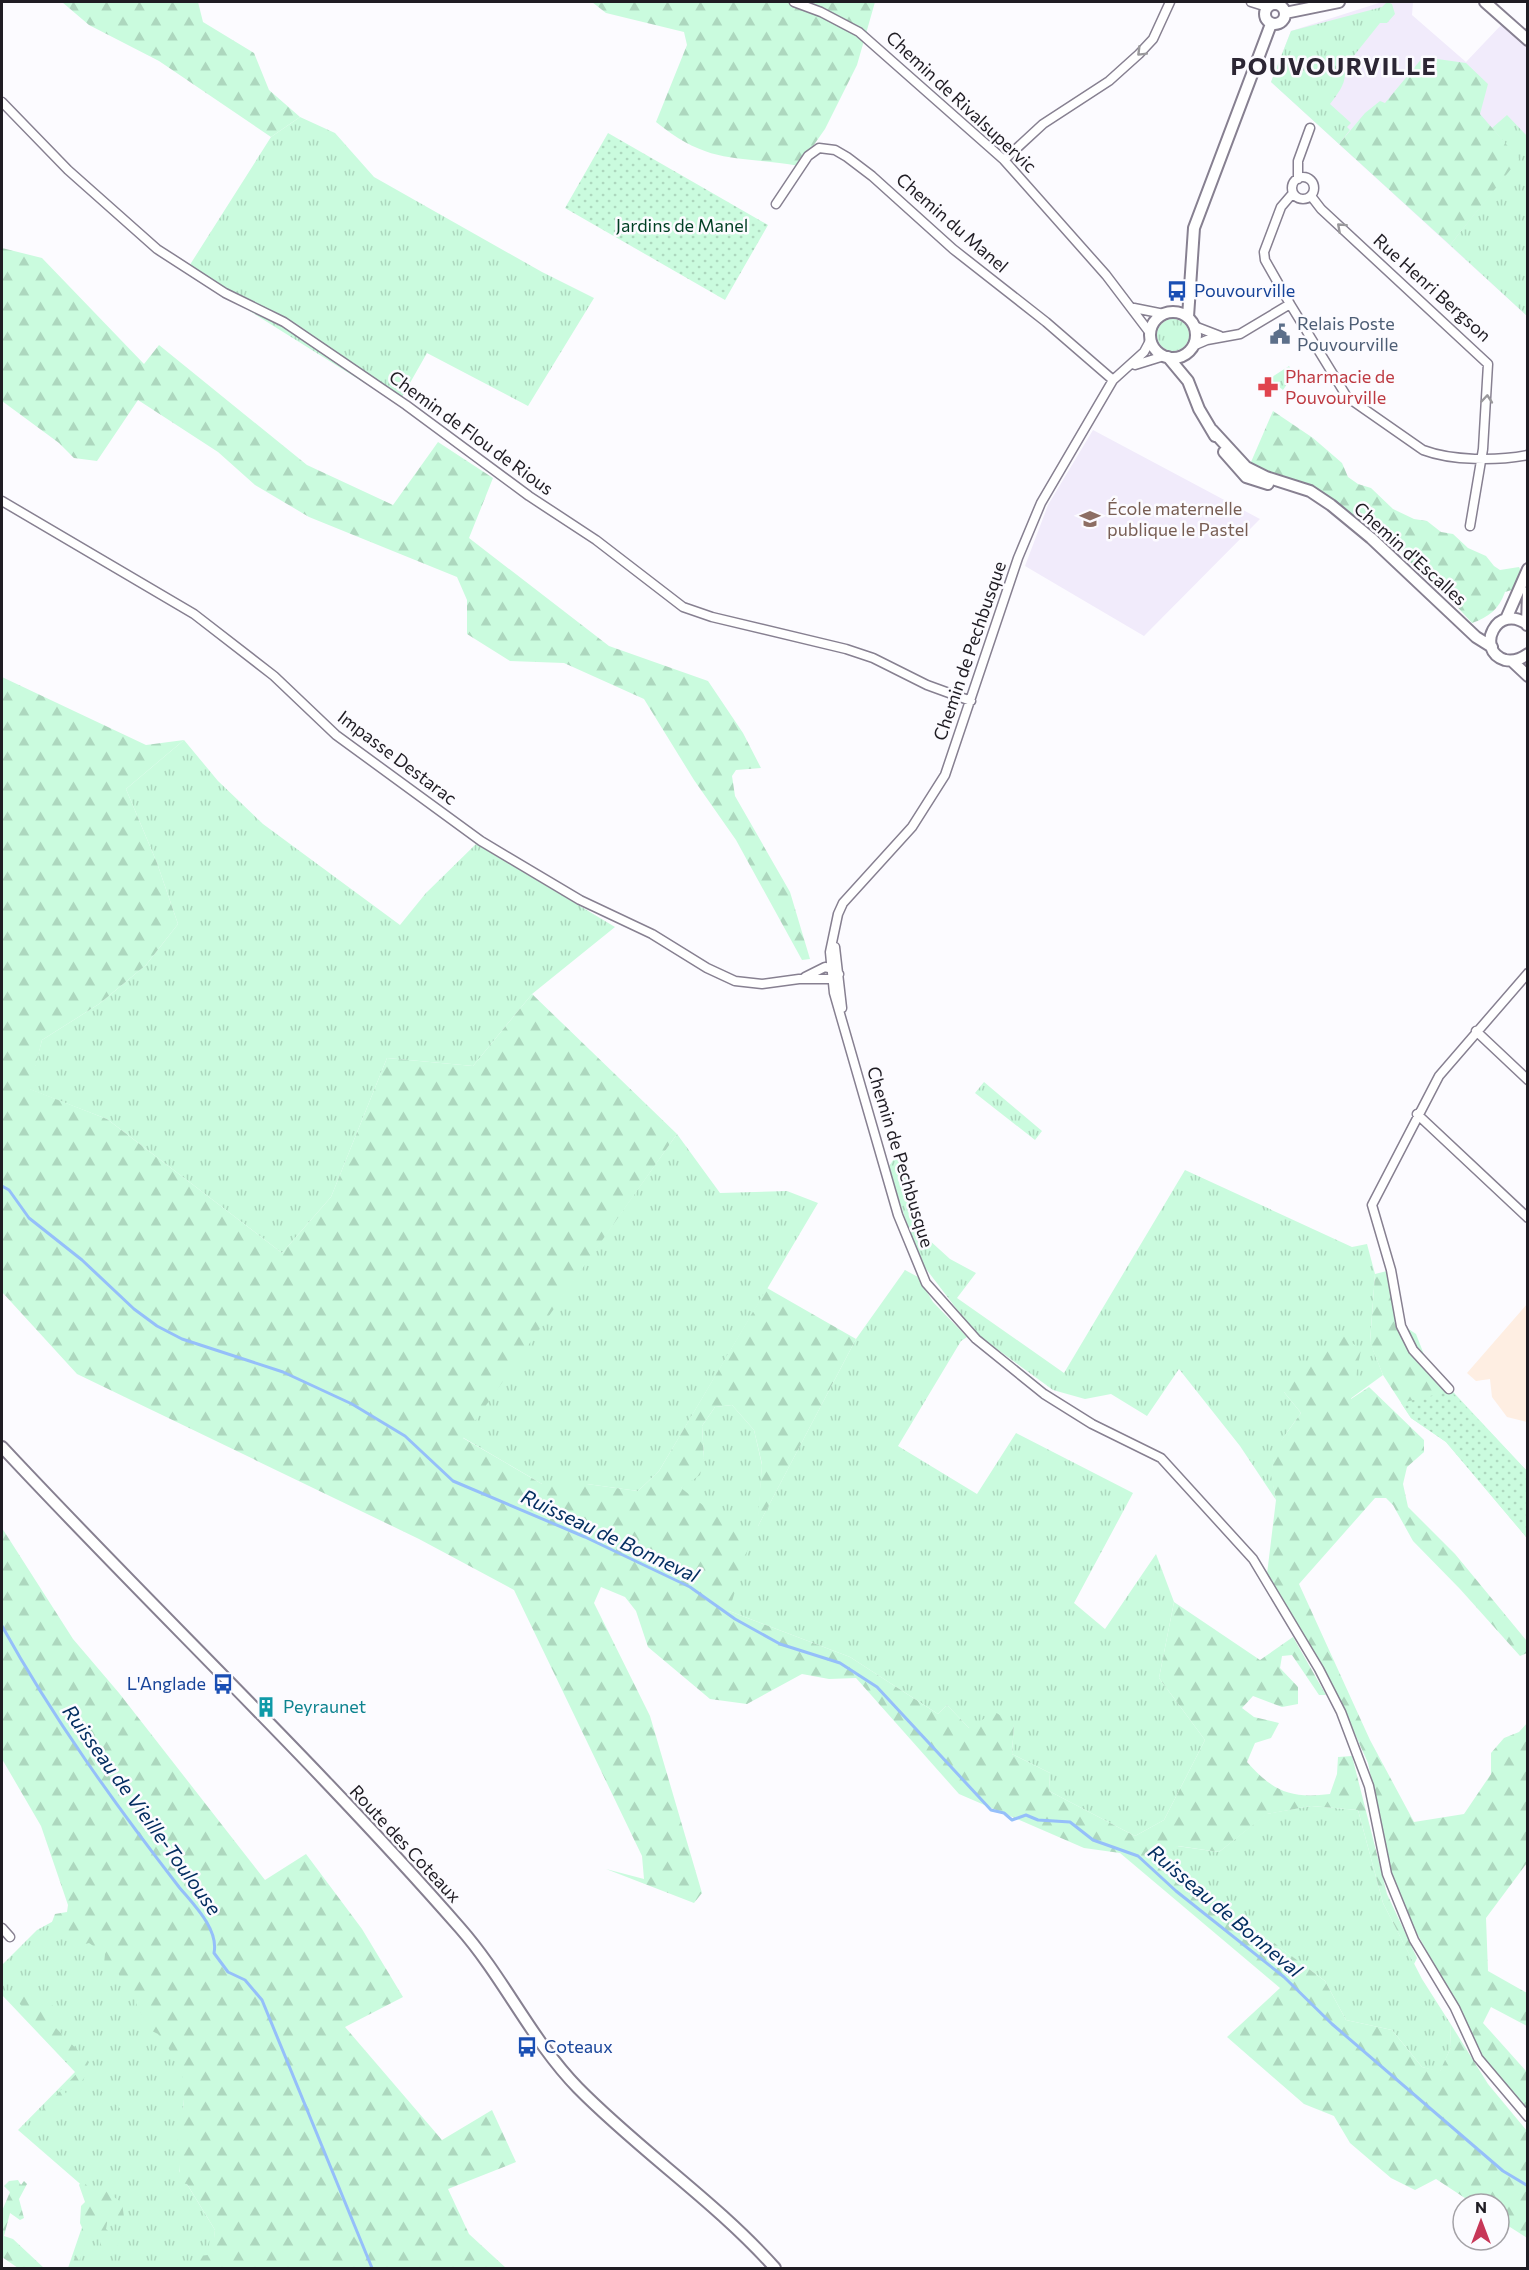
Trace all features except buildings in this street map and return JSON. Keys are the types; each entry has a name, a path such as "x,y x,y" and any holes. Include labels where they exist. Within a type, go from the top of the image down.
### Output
{"street":[{"name":"Chemin de Rivalsupervic","path":"794,2 830,16 859,32 1004,160 1134,308 1150,336"},
{"path":"1004,160 1043,124 1109,81 1139,54 1153,39 1170,2"},
{"path":"1252,2 1267,7 1276,4 1285,13"},
{"path":"1285,13 1339,2"},
{"path":"1485,2 1527,40"},
{"path":"1267,7 1264,15 1271,24"},
{"path":"1271,24 1280,23 1285,13"},
{"path":"1192,348 1196,336 1191,322 1189,278 1194,228 1271,24"},
{"name":"Chemin de Flou de Rious","path":"2,102 68,170 157,249 225,293 284,322 406,405 530,496 596,540 683,608 846,649 873,658 935,689 971,701"},
{"path":"1298,179 1305,178 1312,183 1311,196 1301,199 1293,193 1292,187 1298,179 1298,161 1310,128"},
{"name":"Chemin du Manel","path":"776,204 794,174 814,150 829,149 841,153 872,176 953,249 1046,322 1113,380"},
{"path":"1293,193 1281,207 1264,252 1264,260 1347,397 1423,450 1436,454 1480,458 1527,456"},
{"name":"Rue Henri Bergson","path":"1311,196 1321,210 1488,364 1480,458"},
{"path":"1189,278 1179,301 1153,324 1150,336 1158,352 1166,357 1183,356 1192,348 1252,328 1290,304"},
{"path":"1134,308 1167,313 1191,322 1208,333 1226,337"},
{"name":"Chemin de Pechbusque","path":"830,967 833,938 843,903 901,840 945,775 1032,523 1113,380 1129,368 1143,352 1150,336"},
{"name":"Chemin d'Escalles","path":"1188,381 1192,348"},
{"name":"Chemin de Pechbusque","path":"1129,368 1149,359 1166,357"},
{"name":"Chemin d'Escalles","path":"1166,357 1188,381 1199,409 1234,466 1246,477 1302,491 1331,505 1371,538 1467,628 1492,647 1501,658 1512,661 1527,676"},
{"path":"1470,526 1480,458"},
{"name":"Impasse Destarac","path":"2,501 194,614 274,676 336,735 481,841 532,872 735,981 762,984 835,976"},
{"path":"1506,619 1527,569"},
{"path":"1527,592 1527,625"},
{"path":"1492,647 1490,639 1494,627 1506,619 1515,618 1527,625"},
{"name":"Chemin d'Escalles","path":"1467,628 1494,627"},
{"path":"1512,661 1527,654"},
{"name":"Chemin de Pechbusque","path":"833,938 835,976 843,1021 898,1215 926,1283 976,1339 1044,1394 1092,1424 1161,1458 1252,1558 1319,1670 1345,1722 1369,1786 1387,1874 1414,1940 1455,2008 1478,2058 1527,2117"},
{"path":"830,967 835,976"},
{"name":"Impasse Destarac","path":"799,979 830,967"},
{"path":"1449,1389 1413,1350 1404,1332 1391,1270 1372,1214 1372,1205 1417,1114 1446,1066 1510,996 1527,973"},
{"path":"1476,1031 1527,1080"},
{"path":"1417,1114 1527,1218"},
{"name":"Route des Coteaux","path":"2,1447 212,1663 461,1929 577,2086 639,2144 721,2212 775,2268"},
{"path":"2,1928 10,1937"}],"shaded area":[{"path":"1382,2 1413,2 1412,15 1466,62 1503,23 1527,44 1527,316 1271,82 1291,31"},
{"path":"1093,430 1260,519 1144,636 1025,566 1048,505"},
{"path":"1527,1304 1527,1422 1507,1417 1492,1397 1490,1379 1476,1381 1467,1373"}],"green space":[{"path":"62,2 198,2 203,22 254,53 269,90 300,117 271,137 159,61 89,25"},
{"path":"592,2 875,2 857,65 825,129 799,166 741,159 709,152 692,146 656,122 687,45 684,32 606,13"},
{"path":"1387,2 1392,4 1395,14 1387,23 1380,23 1344,68 1345,78 1330,104 1351,123 1347,127 1350,130 1339,144 1271,82 1291,31 1382,7"},
{"path":"1423,57 1466,63 1488,84 1480,114 1519,159 1450,245 1339,144 1365,113 1380,101 1385,103"},
{"path":"1507,115 1527,136 1527,316 1450,245 1518,159 1492,128"},
{"path":"300,117 335,133 374,177 542,272 594,298 528,406 427,353 398,404 186,271 271,137"},
{"name":"Jardins de Manel","path":"608,133 768,225 725,300 565,208"},
{"path":"2,248 42,258 144,364 159,345 307,465 393,505 438,442 493,478 469,538 609,646 708,681 743,733 761,768 736,770 732,776 735,796 790,892 810,959 802,960 736,840 694,780 644,699 564,663 510,661 467,634 467,600 457,577 309,517 255,485 218,452 138,400 97,461 74,458 59,443 2,401"},
{"path":"1173,319 1185,323 1189,335 1185,347 1173,351 1161,347 1157,335 1161,323"},
{"path":"1289,366 1294,374 1283,390 1269,379"},
{"path":"1273,411 1313,438 1342,463 1348,477 1358,484 1371,488 1393,509 1414,519 1427,521 1441,532 1453,534 1468,548 1486,556 1500,570 1519,567 1522,573 1515,589 1505,592 1496,608 1472,623 1442,590 1411,563 1389,535 1368,526 1309,485 1251,468 1251,462"},
{"path":"2,677 146,745 184,740 126,789 157,863 178,924 146,965 99,1004 42,1040 30,1089 107,1119 282,1253 331,1197 387,1058 473,1066 532,994 677,1134 463,1438 542,1484 587,1484 638,1491 659,1471 767,1288 856,1339 757,1528 762,1464 754,1430 732,1405 715,1407 702,1426 704,1458 700,1475 681,1488 750,1542 729,1611 850,1657 938,1714 947,1705 969,1728 995,1712 1014,1724 1012,1754 1050,1773 1049,1791 1135,1836 1164,1820 1205,1740 1159,1678 1174,1602 1260,1660 1293,1637 1326,1695 1319,1695 1292,1655 1282,1656 1280,1668 1298,1687 1298,1704 1282,1707 1253,1696 1242,1708 1254,1717 1279,1723 1271,1738 1255,1743 1247,1762 1265,1780 1283,1791 1316,1795 1330,1794 1337,1774 1338,1757 1352,1756 1387,1894 1417,1958 1414,1964 1383,1903 1358,1810 1311,1806 1267,1814 1219,1852 1178,1846 1160,1857 1325,1981 1346,2020 1392,2030 1422,2067 1440,2071 1451,2047 1450,2023 1488,2084 1527,2131 1527,2238 1511,2228 1511,2192 1456,2192 1436,2179 1415,2190 1391,2178 1350,2143 1334,2116 1304,2104 1227,2037 1280,1988 1120,1853 1084,1848 959,1794 856,1678 829,1679 802,1674 747,1704 710,1699 648,1647 636,1611 625,1597 601,1587 594,1603 650,1716 702,1893 694,1903 606,1869 644,1879 642,1856 514,1590 419,1539 77,1374 2,1292"},
{"path":"184,740 218,781 263,824 400,925 426,893 476,844 615,927 532,994 473,1066 387,1058 331,1197 282,1253 107,1119 29,1089 42,1040 99,1004 146,965 178,924 157,863 126,789"},
{"path":"984,1082 1042,1131 1035,1140 975,1093"},
{"path":"677,1134 720,1193 787,1191 818,1203 659,1471 638,1491 587,1484 542,1484 462,1437"},
{"path":"899,1151 928,1239 950,1259 976,1273 957,1298 1064,1373 1185,1170 1352,1247 1367,1244 1375,1274 1370,1342 1383,1375 1350,1399 1284,1392 1301,1413 1285,1435 1273,1462 1273,1485 1276,1500 1240,1446 1179,1369 1147,1416 1111,1394 1085,1399 1053,1390 975,1333 920,1261 888,1168"},
{"path":"905,1270 918,1277 933,1302 967,1337 961,1341 898,1446 977,1494 1016,1433 1133,1493 1074,1603 1105,1629 1156,1554 1174,1602 1159,1678 1205,1740 1164,1820 1135,1836 1049,1791 1050,1773 1012,1754 1014,1724 969,1728 947,1705 938,1714 850,1657 729,1611 681,1488 704,1458 702,1426 715,1407 732,1405 754,1430 762,1465 758,1526 856,1339"},
{"path":"1391,1270 1404,1326 1416,1334 1428,1365 1527,1471 1527,1538 1446,1442 1411,1418 1383,1375 1370,1343 1375,1274"},
{"path":"1339,1332 1361,1350 1351,1399 1369,1387 1424,1440 1424,1452 1407,1467 1403,1484 1408,1507 1455,1554 1526,1640 1527,1653 1520,1656 1413,1541 1393,1505 1386,1498 1375,1498 1299,1584 1370,1740 1414,1822 1464,1814 1491,1774 1491,1753 1504,1738 1519,1732 1527,1723 1527,1863 1486,1918 1488,1971 1527,1993 1527,2026 1491,2007 1483,2023 1527,2072 1527,2113 1471,2041 1455,2002 1404,1910 1390,1868 1368,1763 1339,1698 1267,1574 1276,1500 1271,1475 1275,1449 1301,1413 1284,1392"},
{"path":"1451,1391 1527,1471 1527,1538 1446,1442 1411,1418 1401,1403"},
{"path":"2,1528 73,1639 119,1693 265,1880 306,1854 362,1929 403,1997 345,2027 442,2140 492,2110 516,2162 448,2189 469,2234 506,2268 202,2268 196,2260 198,2256 208,2255 210,2236 214,2238 215,2230 187,2184 181,2183 176,2130 183,2107 181,2065 176,2064 169,2049 158,2034 152,2031 138,2008 129,1985 121,1980 118,1972 109,1972 104,1964 105,1954 89,1943 78,1946 72,1941 66,1923 60,1926 52,1922 55,1914 67,1912 68,1905 41,1826 2,1759"},
{"path":"1311,1806 1358,1810 1383,1903 1422,1979 1450,2023 1451,2047 1440,2072 1422,2067 1392,2030 1346,2020 1325,1981 1159,1857 1177,1846 1219,1852 1266,1814"},
{"path":"70,1912 121,1964 186,2070 179,2171 215,2230 212,2268 68,2268 93,2195 18,2130 75,2072 2,1995 2,1965 37,1930"},
{"path":"8,1991 19,1997 27,1996 35,2002 39,2011 49,2008 50,2004 58,2009 59,2019 54,2026 89,2062 87,2066 133,2117 132,2120 86,2076 73,2091 69,2086 64,2091 69,2097 37,2127 31,2122 80,2070"},
{"path":"18,2180 21,2185 24,2181 27,2184 19,2199 24,2218 20,2220 10,2213 4,2236 13,2239 44,2268 18,2268 2,2257 2,2211 10,2192 4,2186 9,2181"},
{"path":"82,2180 90,2189 106,2191 122,2203 125,2224 123,2226 108,2218 106,2229 119,2241 117,2247 107,2250 101,2245 99,2236 89,2231 77,2268 71,2268 84,2232 80,2223 81,2206 85,2202 79,2185"}],"waterway":[{"name":"Ruisseau de Bonneval","path":"2,1186 9,1190 29,1218 82,1260 134,1309 157,1326 182,1339 283,1372 352,1404 405,1436 453,1481 585,1537 690,1587 735,1619 780,1644 840,1663 877,1687 991,1810 1004,1813 1012,1820 1026,1815 1038,1820 1070,1822 1093,1840 1138,1856 1176,1891 1284,1977 1332,2024 1503,2171 1528,2186"},
{"name":"Ruisseau de Vieille-Toulouse","path":"2,1626 42,1694 85,1760 179,1887 204,1917 213,1935 214,1953 228,1972 245,1980 262,2000 372,2268"}],"place":[{"name":"Pouvourville","path":"1177,291"},
{"name":"Relais Poste Pouvourville","path":"1280,334"},
{"name":"Pharmacie de Pouvourville","path":"1268,387"},
{"name":"École maternelle publique le Pastel","path":"1090,519"},
{"name":"L'Anglade","path":"223,1684"},
{"name":"Peyraunet","path":"266,1707"},
{"name":"Coteaux","path":"527,2047"}],"district":[{"name":"POUVOURVILLE","path":"1334,67"}]}
